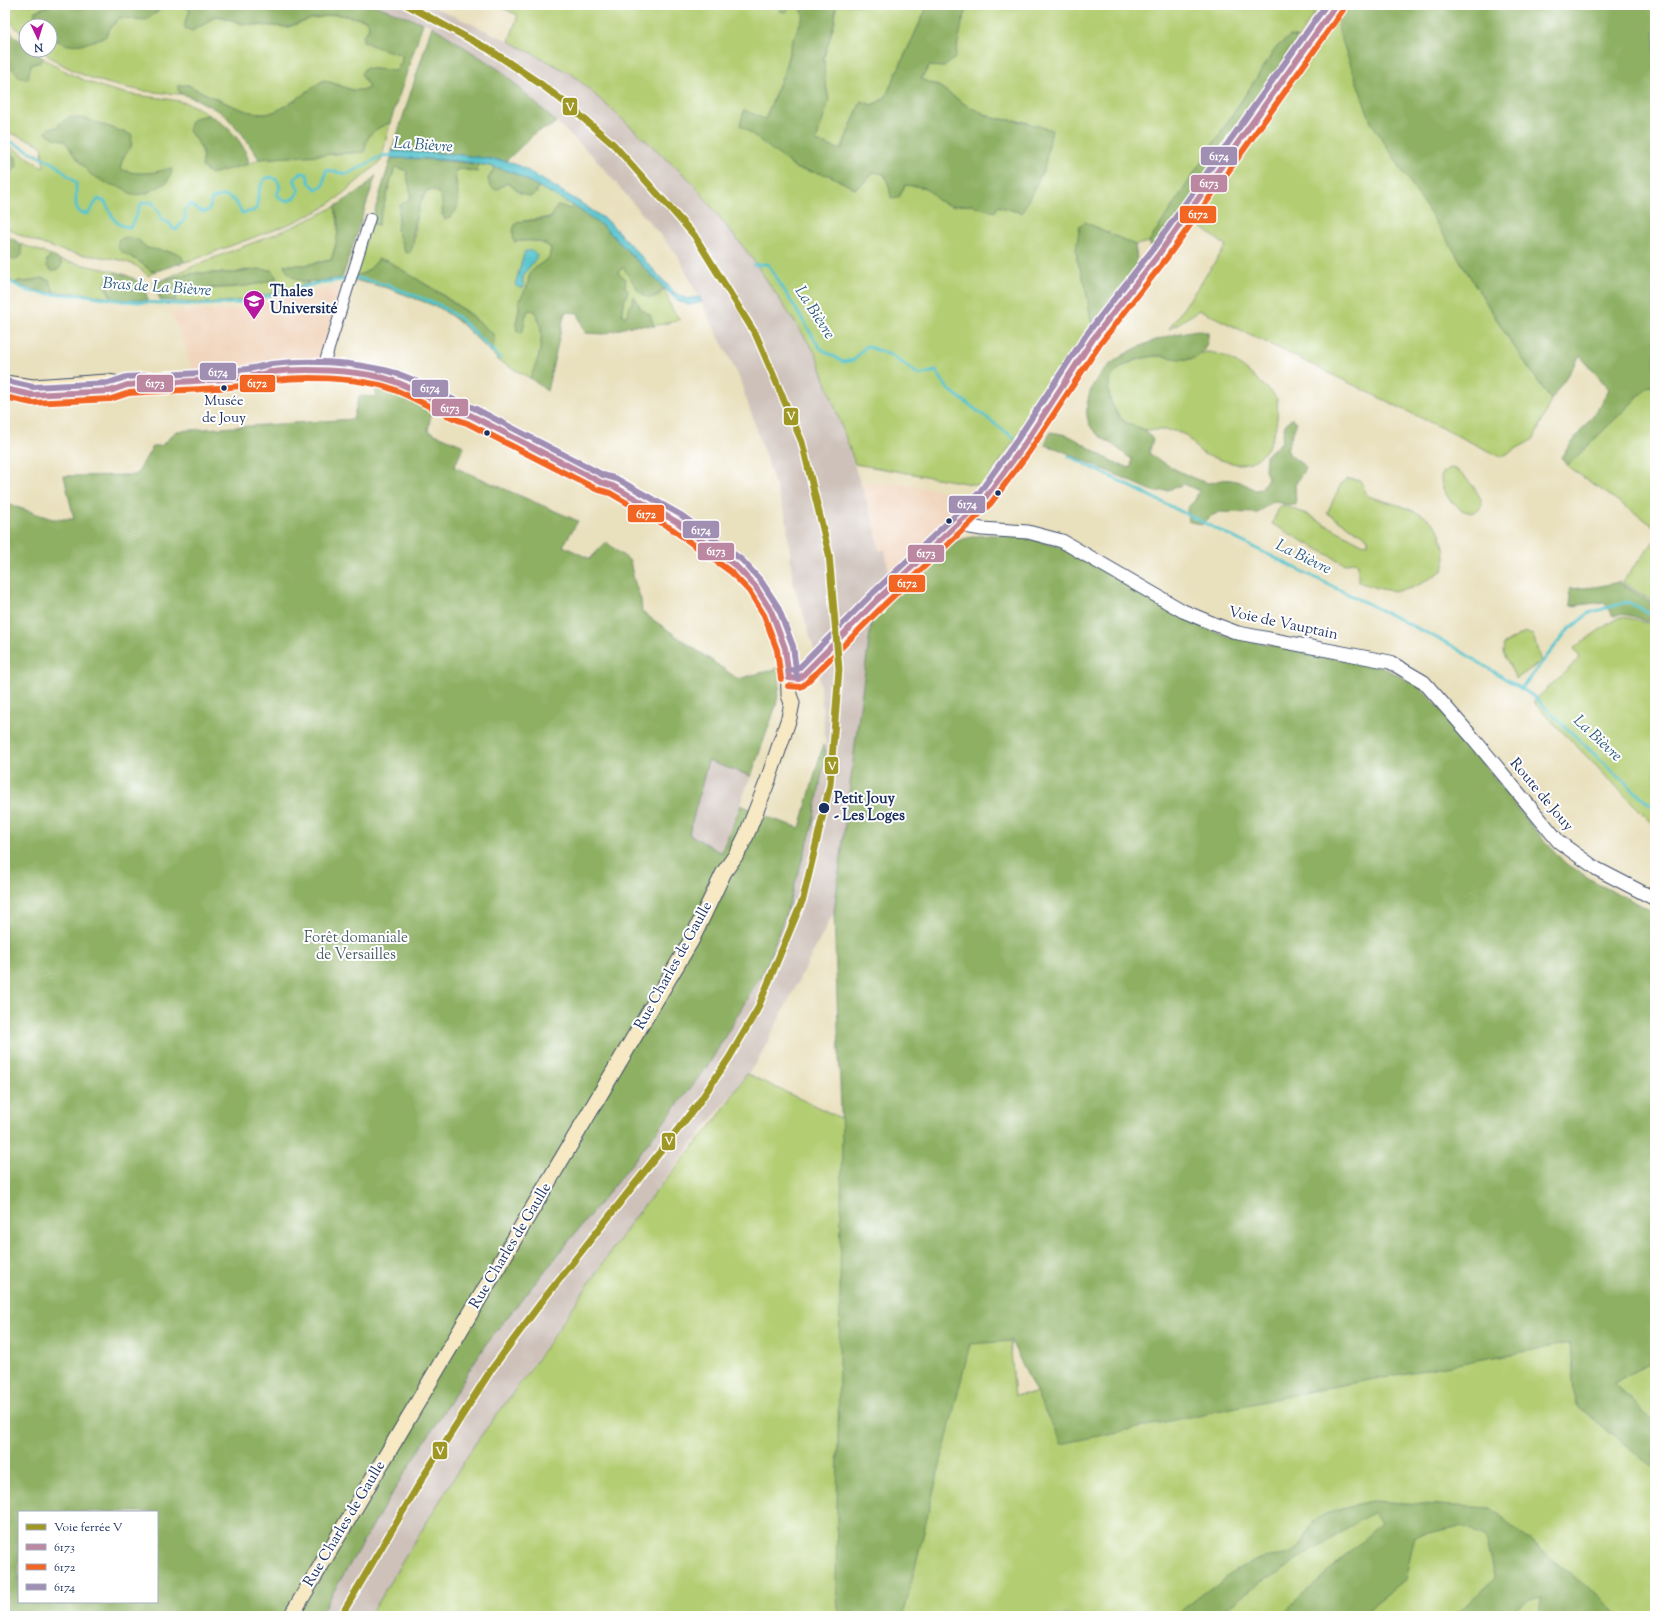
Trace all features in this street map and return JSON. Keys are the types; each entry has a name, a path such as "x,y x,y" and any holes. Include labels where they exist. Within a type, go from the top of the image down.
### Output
{"main road":[{"name":"Rue Charles de Gaulle","path":"5,383 33,387 107,382 127,385 250,377 272,372 307,370 363,374 384,378 404,385 459,412 470,415 600,482 613,486 677,522 736,566 763,596 771,611 788,662 789,695 792,703 791,711 768,780 746,836 738,852 724,872 691,941 291,1616"},
{"name":"Rue Charles de Gaulle","path":"5,389 32,395 110,391 127,385"}],"street":[{"path":"789,678 799,679 878,599 981,503 1025,444 1093,339 1159,254 1336,5"},
{"path":"325,372 326,358 370,218"},
{"name":"Voie de Vauptain","path":"961,522 964,526 982,529 1028,532 1062,541 1183,611 1238,633 1390,662 1424,682 1473,738"},
{"name":"Route de Jouy","path":"1473,738 1559,842 1596,869 1655,899"}],"shaded area":[{"path":"374,5 434,5 434,7 509,41 573,75 690,180 752,258 816,354 874,523 879,550 885,549 890,579 873,611 834,912 757,1062 638,1213 488,1428 368,1616 319,1616 385,1505 485,1345 633,1162 709,1064 766,966 826,751 818,661 793,582 786,517 739,377 678,256 593,156 501,71 432,26"},
{"name":"Thales Université","path":"344,285 322,360 315,364 203,370 193,369 179,331 170,312 244,309 300,294"},
{"path":"892,483 974,497 890,579 885,550 879,550 874,523 861,484"},
{"path":"708,761 751,776 721,853 688,834"}],"green space":[{"path":"5,5 51,5 35,11 35,18 18,18 18,30 5,17"},
{"path":"51,5 374,5 423,23 390,123 375,130 369,136 365,152 259,159 243,135 224,114 196,99 181,94 178,89 178,85 188,85 239,108 259,114 266,114 288,105 324,80 352,90 365,90 369,87 361,74 365,68 396,71 402,61 402,55 373,46 363,41 363,35 368,30 369,26 366,20 336,14 311,19 288,27 243,24 223,17 215,16 205,24 192,31 185,28 185,22 190,11 186,6 163,7 146,20 120,18 111,27 105,37 84,44 68,45 58,41 58,18 34,18 35,11"},
{"path":"495,5 782,5 779,10 791,5 800,8 804,15 793,39 783,75 765,120 779,154 797,169 829,175 855,189 867,180 874,172 884,174 889,186 899,197 905,185 922,187 932,192 937,200 951,206 972,205 995,212 997,206 1022,213 1025,122 993,118 966,105 940,87 921,79 929,66 944,67 969,5 1320,5 1298,38 1290,36 1276,48 1149,242 1135,245 1085,222 1077,259 1085,284 1092,326 983,486 855,464 816,354 752,258 690,180 573,75 509,41 518,15"},
{"path":"782,5 791,5 786,12 779,11"},
{"path":"791,5 836,5 835,21 824,57 825,80 829,100 816,141 841,150 861,101 872,105 885,98 928,5 941,5 946,7 947,5 969,5 963,19 955,58 944,67 929,66 921,79 940,87 966,105 993,118 1025,122 1052,130 1044,169 1022,213 998,206 995,212 972,205 951,206 937,200 932,193 922,187 905,185 899,197 891,198 889,186 884,174 874,172 867,180 855,189 829,175 797,169 740,125 744,110 765,119 783,75 793,39 804,15 800,8"},
{"path":"836,5 928,5 885,98 872,105 861,101 841,150 816,141 829,100 825,80 824,57 835,21"},
{"path":"1345,5 1655,5 1655,386 1649,386 1567,466 1561,457 1600,406 1609,389 1580,356 1551,400 1509,339 1371,122 1339,32 1337,17"},
{"path":"186,6 190,11 185,22 205,24 214,16 223,17 243,24 288,27 311,19 336,14 366,20 369,26 368,30 363,35 402,55 402,61 396,72 373,69 364,79 369,87 365,90 352,90 324,80 296,100 280,109 266,114 259,114 227,104 188,85 178,89 181,94 126,88 90,77 73,70 52,58 58,58 58,41 105,37 111,27 120,18 155,14 163,7"},
{"path":"1337,17 1340,32 1456,254 1509,339 1551,400 1534,439 1501,457 1200,310 1169,329 1226,246 1192,220"},
{"path":"432,26 501,71 556,122 550,127 536,132 506,161 453,154 392,151"},
{"path":"8,30 18,39 18,58 43,58 42,61 31,65 28,79 19,77 14,70 5,67 5,34"},
{"path":"1290,36 1298,38 1158,250 1151,247 1149,242 1276,48"},
{"path":"43,58 72,75 102,87 134,95 179,101 200,109 208,115 194,118 189,131 200,145 202,162 249,164 259,159 364,152 371,133 390,123 381,161 339,197 320,210 292,223 184,262 182,257 167,251 147,248 137,239 134,258 151,271 156,271 148,276 138,267 128,262 77,254 58,249 22,236 5,227 5,178 16,157 5,149 5,143 43,167 44,166 42,153 43,148 37,143 5,131 5,67 11,68 27,79 31,65 42,61"},
{"path":"208,115 222,123 240,142 249,164 211,174 202,167 203,154 201,147 189,131 190,123 194,118"},
{"path":"69,117 87,119 132,135 131,147 123,158 120,169 135,173 145,173 172,169 171,175 166,183 145,194 132,195 123,188 108,184 90,174 74,155 65,141 54,138 45,132 49,128 58,127 60,123"},
{"path":"5,149 16,157 17,167 5,178"},
{"path":"391,158 427,159 478,164 477,172 464,169 456,170 458,204 452,215 445,220 441,196 434,191 427,190 416,216 413,232 413,245 409,253 405,252 397,230 400,205 411,198 407,171 396,167 378,225 371,223"},
{"path":"478,164 495,167 488,179 496,190 507,183 513,186 519,193 537,193 538,186 574,206 569,209 563,206 551,217 517,222 514,242 538,242 551,248 549,258 530,273 527,287 519,301 516,324 517,331 522,332 526,315 529,310 535,311 541,328 541,345 537,362 530,378 499,361 491,352 494,343 474,317 437,291 388,262 379,259 366,272 355,275 371,223 378,225 396,167 407,171 411,194 411,198 406,202 397,230 405,252 413,240 419,207 427,190 437,192 441,197 442,215 458,193 455,175 456,170 462,169 477,171"},
{"path":"495,167 512,172 538,186 536,192 532,196 524,195 507,183 496,190 490,186 488,179"},
{"path":"376,175 342,278 309,282 294,278 284,265 305,265 331,260 338,231 338,220 335,210 336,206 364,188"},
{"path":"336,206 335,210 338,220 338,232 331,260 305,265 284,265 296,279 309,283 236,301 199,303 174,301 181,289 254,285 277,278 246,270 235,273 196,273 165,279 186,269 294,226"},
{"path":"557,206 563,206 569,209 574,206 604,227 664,288 657,295 651,298 640,292 623,267 618,273 626,279 625,286 628,291 622,307 622,314 625,317 628,313 634,296 641,309 650,315 654,326 634,325 603,334 585,333 578,313 565,312 547,391 530,378 537,362 541,345 541,328 535,311 529,310 527,312 522,333 517,331 516,324 519,301 527,287 530,273 549,258 551,248 538,242 514,242 513,231 517,222 551,218"},
{"path":"1085,222 1135,245 1137,260 1134,270 1092,326 1085,284 1077,259 1076,248 1080,225"},
{"path":"5,235 20,244 22,255 15,260 5,257"},
{"path":"128,237 137,239 147,248 178,253 184,262 156,271 151,271 142,263 122,252 117,246 119,239"},
{"path":"20,244 51,255 46,261 62,265 60,260 117,272 107,279 107,290 112,298 82,293 54,292 52,287 41,278 26,282 19,281 15,283 5,277 5,257 8,259 22,247"},
{"path":"51,255 60,260 62,265 59,269 53,271 47,266 48,259"},
{"path":"379,259 388,261 456,305 482,324 494,335 494,343 491,352 461,323 440,308 388,288 358,281 352,282 355,275 366,272"},
{"path":"623,267 630,276 636,288 658,297 664,288 672,309 680,320 654,326 650,315 641,309 638,303 630,306 625,317 622,314 622,307 628,291 618,273"},
{"path":"256,269 271,270 277,278 266,282 242,286 181,289 174,301 160,300 154,282 196,273 235,273"},
{"path":"117,272 133,278 141,284 148,300 123,300 112,298 105,285 107,279"},
{"path":"41,278 49,280 54,292 34,290 15,283 19,281 26,282"},
{"path":"1198,330 1208,333 1208,336 1204,350 1197,357 1192,359 1178,359 1163,356 1143,358 1128,363 1115,372 1109,385 1109,397 1114,409 1122,420 1142,428 1147,432 1153,440 1149,453 1169,466 1203,482 1210,483 1221,480 1230,480 1255,490 1261,489 1268,478 1265,470 1266,455 1281,443 1285,425 1291,418 1297,422 1287,449 1290,455 1306,467 1295,485 1296,505 1277,502 1269,504 1258,513 1220,512 1211,516 1202,525 1188,521 1187,508 1195,500 1199,491 1184,484 1168,490 1155,492 1058,449 1045,445 1051,432 1067,435 1106,458 1122,466 1131,468 1132,459 1098,435 1089,424 1087,407 1093,385 1103,372 1116,360 1131,351 1165,337"},
{"path":"1206,352 1229,358 1274,394 1277,399 1277,420 1271,441 1266,450 1259,457 1250,462 1234,464 1207,455 1199,450 1185,435 1179,432 1149,430 1132,426 1120,417 1113,407 1109,394 1109,381 1116,371 1131,362 1154,356 1189,359"},
{"path":"1649,386 1655,386 1655,527 1567,466"},
{"name":"Forêt domaniale de Versailles","path":"377,387 432,407 428,431 464,446 454,467 578,521 563,546 590,559 606,542 630,561 634,580 641,600 642,612 738,679 779,668 780,684 776,706 751,776 708,761 689,834 721,853 741,805 767,817 800,828 823,745 826,751 812,828 787,910 766,966 709,1064 633,1162 485,1345 385,1505 319,1616 5,1616 5,503 52,519 74,519 64,476 136,475 153,446 161,446 176,431 353,419 359,396 375,397"},
{"path":"1452,468 1466,478 1479,495 1482,505 1477,511 1471,513 1463,511 1456,506 1444,490 1441,481 1442,473"},
{"path":"1348,479 1360,480 1367,495 1371,497 1415,511 1430,520 1436,526 1443,543 1445,563 1443,570 1411,588 1393,591 1372,586 1358,582 1358,565 1355,561 1345,564 1272,524 1279,508 1283,505 1304,513 1360,543 1368,544 1368,538 1327,513 1341,484"},
{"path":"1017,535 1056,546 1207,629 1231,637 1382,667 1411,682 1422,689 1450,719 1528,822 1564,862 1598,884 1655,912 1655,1361 1613,1383 1655,1423 1655,1468 1576,1406 1571,1343 1341,1385 1061,1444 1011,1341 970,1344 903,1616 839,1616 836,1585 842,1140 834,912 873,611 941,549 960,540 976,536"},
{"path":"1655,540 1655,603 1622,582"},
{"path":"1619,582 1655,605 1655,611 1648,622 1627,615 1613,616 1604,602 1571,606 1569,589 1596,587"},
{"path":"1655,615 1655,826 1533,702 1580,658 1574,648 1615,619 1628,618 1649,624"},
{"path":"1525,632 1533,635 1541,662 1516,679 1503,652 1504,644"},
{"path":"747,1074 843,1119 843,1616 369,1616 475,1444 530,1370 633,1219 715,1121"},
{"path":"1655,1302 1655,1616 862,1616 925,1482 970,1343 1010,1341 1015,1395 1123,1386"},
{"path":"1372,1501 1490,1508 1598,1596 1619,1616 1536,1616 1540,1612 1540,1597 1530,1600 1504,1616 1455,1616 1496,1579 1484,1536 1461,1526 1415,1536 1405,1580 1359,1616 1280,1616 1381,1523 1374,1512 1261,1583 1215,1616 1173,1616 1224,1578 1246,1565 1257,1560 1293,1552 1301,1546 1309,1526 1318,1518 1341,1508"}],"water":[{"path":"392,151 453,154 506,161 520,166 609,222 675,293 687,299 699,297 702,302 690,305 677,301 604,227 574,206 512,172 468,162 420,158 391,158"},
{"path":"525,251 533,251 537,255 524,274 524,287 520,288 515,285"}],"waterway":[{"name":"La Bièvre","path":"5,139 55,164 76,183 76,206 80,213 88,214 98,199 105,202 112,216 120,225 130,227 142,203 152,202 160,214 161,220 169,222 172,228 176,230 185,219 185,210 190,204 201,211 206,212 210,208 211,200 217,197 226,196 236,203 242,213 253,211 257,208 257,201 264,179 271,177 277,180 280,187 277,195 282,200 288,201 294,198 299,191 294,179 301,173 307,174 309,182 316,189 323,186 326,170 347,174 382,156 395,155"},
{"name":"La Bièvre","path":"754,265 768,264 820,348 843,362 854,360 866,346 891,355 919,375 936,371 948,389 1014,438"},
{"name":"Bras de La Bièvre","path":"5,279 28,291 48,294 86,295 123,301 197,305 235,303 261,298 318,283 357,278 387,285 439,305 459,318 500,358"},
{"name":"La Bièvre","path":"1069,456 1451,645 1533,696 1610,769 1655,809"},
{"name":"La Bièvre","path":"1521,689 1567,631 1589,613 1627,602 1655,615"}],"rail line":[{"name":"V","path":"341,1616 425,1474 491,1370 543,1300 698,1104 729,1058 757,1010 803,899 830,785 839,669 829,554 802,442 756,335 694,235 614,145 567,104 542,85 490,50 407,5"}],"transit line":[{"name":"6174","path":"790,670 796,671 873,593 979,493 1015,443 1086,335 1153,249 1326,5"},
{"name":"6173","path":"789,678 799,679 878,599 985,498 1022,448 1093,339 1159,254 1336,5"},
{"name":"6172","path":"788,686 800,687 804,685 884,605 991,503 1029,452 1100,344 1166,259 1343,10"},
{"name":"6174","path":"7,381 33,387 108,383 126,377 233,371 251,369 272,364 300,362 328,362 356,365 384,370 407,377 451,399 474,408 603,475 617,479 681,515 742,560 761,581 778,607 793,646 797,677"},
{"name":"6173","path":"5,389 32,395 110,391 127,385 251,377 272,372 298,370 328,370 372,375 406,386 448,407 470,415 600,482 613,486 677,522 736,566 755,586 771,611 785,648 789,678"},
{"name":"6172","path":"5,397 32,403 111,399 129,393 235,387 253,385 274,380 300,378 327,378 380,385 402,393 467,423 596,489 610,493 672,529 731,572 749,591 764,615 777,650 781,679"}],"place":[{"name":"Thales Université","path":"254,320"},
{"name":"Musée de Jouy","path":"224,388"},
{"name":"Petit Jouy - Les Loges","path":"824,808"}]}
